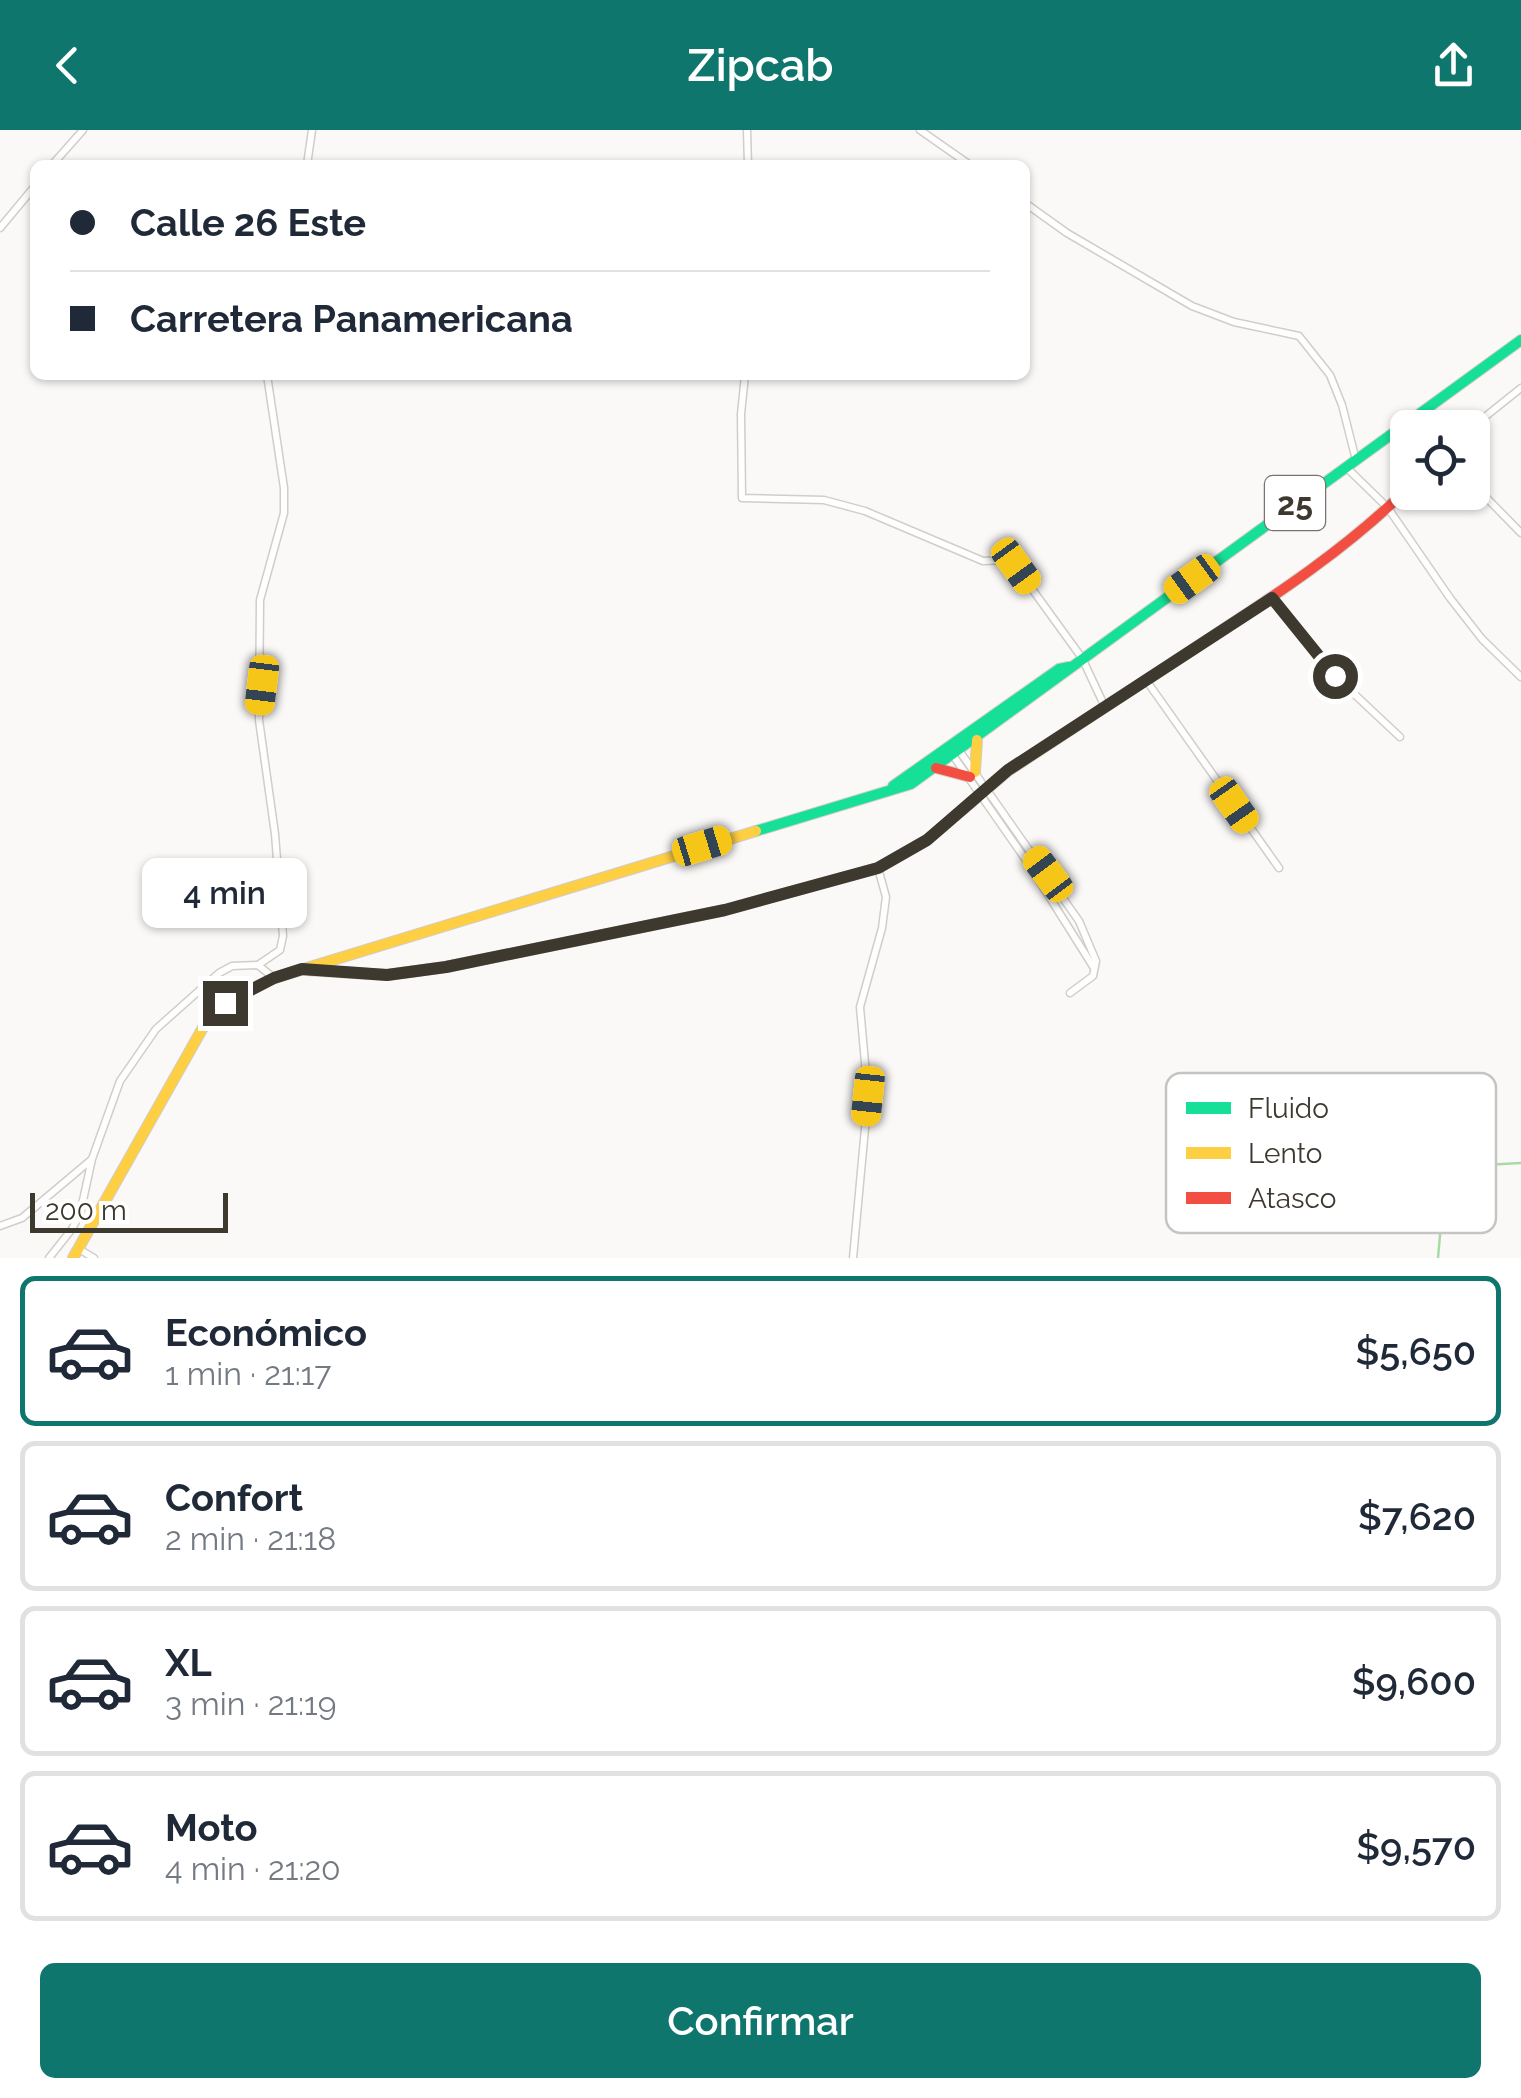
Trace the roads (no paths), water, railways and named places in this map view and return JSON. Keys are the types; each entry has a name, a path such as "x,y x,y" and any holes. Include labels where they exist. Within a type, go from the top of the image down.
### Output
{"main road":[{"name":"25","path":"884,791 977,739 1082,658 1521,340"},
{"path":"302,969 387,975 446,967 725,910 878,868 927,840 984,790 1104,706 1272,598 1388,508"},
{"name":"25","path":"76,1254 206,1024 225,1003 274,978 302,969 911,784 1059,669 1070,667"},
{"path":"934,768 972,774 977,739"}],"street":[{"path":"56,160 83,130"},
{"path":"308,160 312,130"},
{"path":"746,130 748,160"},
{"path":"920,130 963,160"},
{"path":"0,228 30,192"},
{"path":"1030,207 1192,306 1234,322 1289,333 1304,341 1330,375 1342,405 1351,463 1410,536 1427,569 1460,612 1521,677"},
{"path":"49,1258 80,1214 92,1159 120,1081 156,1030 218,974 232,966 258,965 280,950 283,936 276,834 259,720 260,600 284,514 283,476 268,380"},
{"path":"745,380 741,414 742,498 824,500 865,511 983,561 1006,560 1016,566 1082,658 1104,706"},
{"path":"1490,413 1521,388"},
{"path":"1490,501 1521,533"},
{"path":"1272,598 1335,676 1400,738"},
{"path":"1146,679 1279,868"},
{"path":"954,750 1079,920 1092,946 1092,976 1070,992"},
{"path":"853,1258 868,1096 860,1007 886,897 878,868"},
{"path":"258,965 274,978"},
{"path":"0,1226 22,1218 92,1159"},
{"path":"76,1254 94,1258"}],"waterway":[{"path":"1496,1164 1521,1163"},
{"path":"1438,1258 1440,1233"}]}
